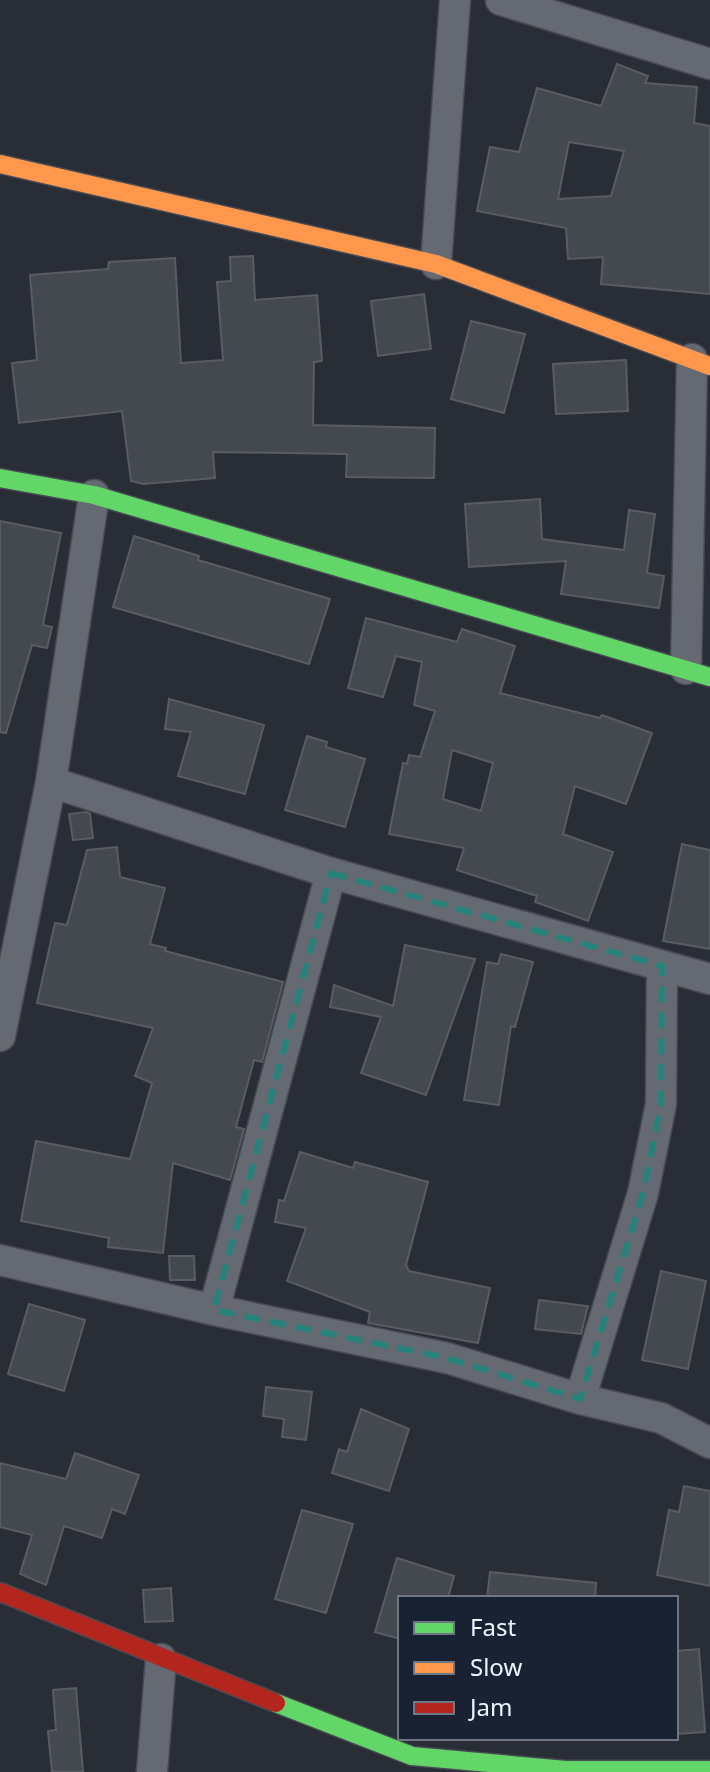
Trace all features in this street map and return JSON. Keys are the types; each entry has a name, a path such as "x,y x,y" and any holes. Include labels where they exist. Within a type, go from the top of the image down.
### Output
{"street":[{"path":"436,264 455,0"},
{"path":"501,0 710,64"},
{"path":"0,164 436,264 701,362 698,673 94,495 0,478"},
{"path":"0,1036 51,782 94,495"},
{"path":"51,782 331,873 710,979"},
{"path":"214,1310 331,873"},
{"path":"580,1399 643,1193 661,1104 662,966"},
{"path":"0,1260 214,1310 447,1358 580,1399 661,1418 710,1443"},
{"path":"0,1592 413,1764 566,1770 710,1770"},
{"path":"152,1772 161,1659"}],"highlighted area":[{"path":"331,873 662,966 661,1104 643,1193 580,1399 447,1358 214,1310"}],"building":[{"path":"617,64 648,76 645,83 697,87 694,123 710,126 710,294 601,284 603,257 568,259 566,228 477,211 490,147 519,152 537,88 601,106","holes":["569,142 624,151 611,196 558,199"]},
{"path":"253,256 255,300 317,295 322,361 314,362 313,425 435,428 434,478 346,477 347,454 213,452 215,478 143,484 131,481 122,411 19,423 12,363 37,360 30,275 108,269 109,262 175,258 181,363 223,360 217,282 231,281 230,257"},
{"path":"424,294 431,349 378,356 371,301"},
{"path":"471,321 525,334 504,413 451,399"},
{"path":"626,360 628,411 556,414 553,364"},
{"path":"540,499 542,539 624,550 629,510 655,514 647,573 664,576 659,608 561,594 566,561 469,567 465,504"},
{"path":"0,521 61,533 43,625 52,627 47,648 32,645 6,733 0,732"},
{"path":"134,536 199,556 198,560 330,599 309,664 113,607"},
{"path":"366,618 457,642 462,629 515,646 500,693 600,718 602,715 652,733 626,804 575,786 563,834 613,852 588,921 535,902 537,896 457,870 464,848 389,834 403,763 407,764 409,755 420,757 435,711 414,705 422,662 396,656 383,697 348,688","holes":["452,750 493,763 481,811 443,799"]},
{"path":"169,699 264,725 245,794 178,776 191,732 165,729"},
{"path":"307,736 327,742 326,747 365,759 345,827 285,810"},
{"path":"69,814 90,814 93,838 73,840"},
{"path":"682,844 710,850 710,949 663,941"},
{"path":"117,847 120,877 165,888 150,944 166,948 165,951 283,982 262,1062 254,1060 236,1127 244,1129 230,1180 173,1163 163,1253 108,1247 109,1238 21,1221 36,1141 130,1159 152,1083 135,1076 153,1028 37,1003 55,923 67,925 87,850"},
{"path":"405,945 475,959 426,1095 361,1073 381,1017 330,1007 334,985 393,1006"},
{"path":"501,954 533,962 515,1027 511,1026 499,1105 464,1100 487,962 498,964"},
{"path":"300,1152 353,1168 355,1162 428,1182 406,1265 409,1271 490,1288 478,1343 368,1323 370,1312 287,1281 306,1228 275,1222 279,1200 284,1201"},
{"path":"169,1256 194,1256 195,1280 170,1280"},
{"path":"661,1271 706,1281 688,1369 642,1360"},
{"path":"539,1300 588,1306 581,1334 535,1329"},
{"path":"29,1304 85,1320 64,1391 8,1374"},
{"path":"266,1387 312,1392 306,1440 282,1437 284,1419 263,1416"},
{"path":"361,1409 409,1429 389,1491 332,1473 339,1449 347,1452"},
{"path":"75,1453 139,1475 125,1514 112,1509 102,1538 64,1526 46,1585 20,1574 32,1535 0,1527 0,1463 66,1479"},
{"path":"684,1486 710,1491 710,1586 657,1575 669,1510 679,1512"},
{"path":"302,1510 353,1524 326,1613 275,1599"},
{"path":"397,1558 454,1576 449,1596 398,1596 398,1638 375,1632"},
{"path":"490,1572 596,1583 595,1596 487,1596"},
{"path":"171,1588 173,1621 145,1622 143,1590"},
{"path":"699,1649 705,1732 678,1734 678,1651"},
{"path":"76,1688 83,1772 52,1772 48,1731 56,1730 53,1690"}],"traffic: fast":[{"path":"0,478 94,495 710,677"},
{"path":"276,1703 412,1756 566,1770 710,1770"}],"traffic: slow":[{"path":"0,164 436,264 710,366"}],"traffic: jam":[{"path":"0,1592 276,1703"}]}
